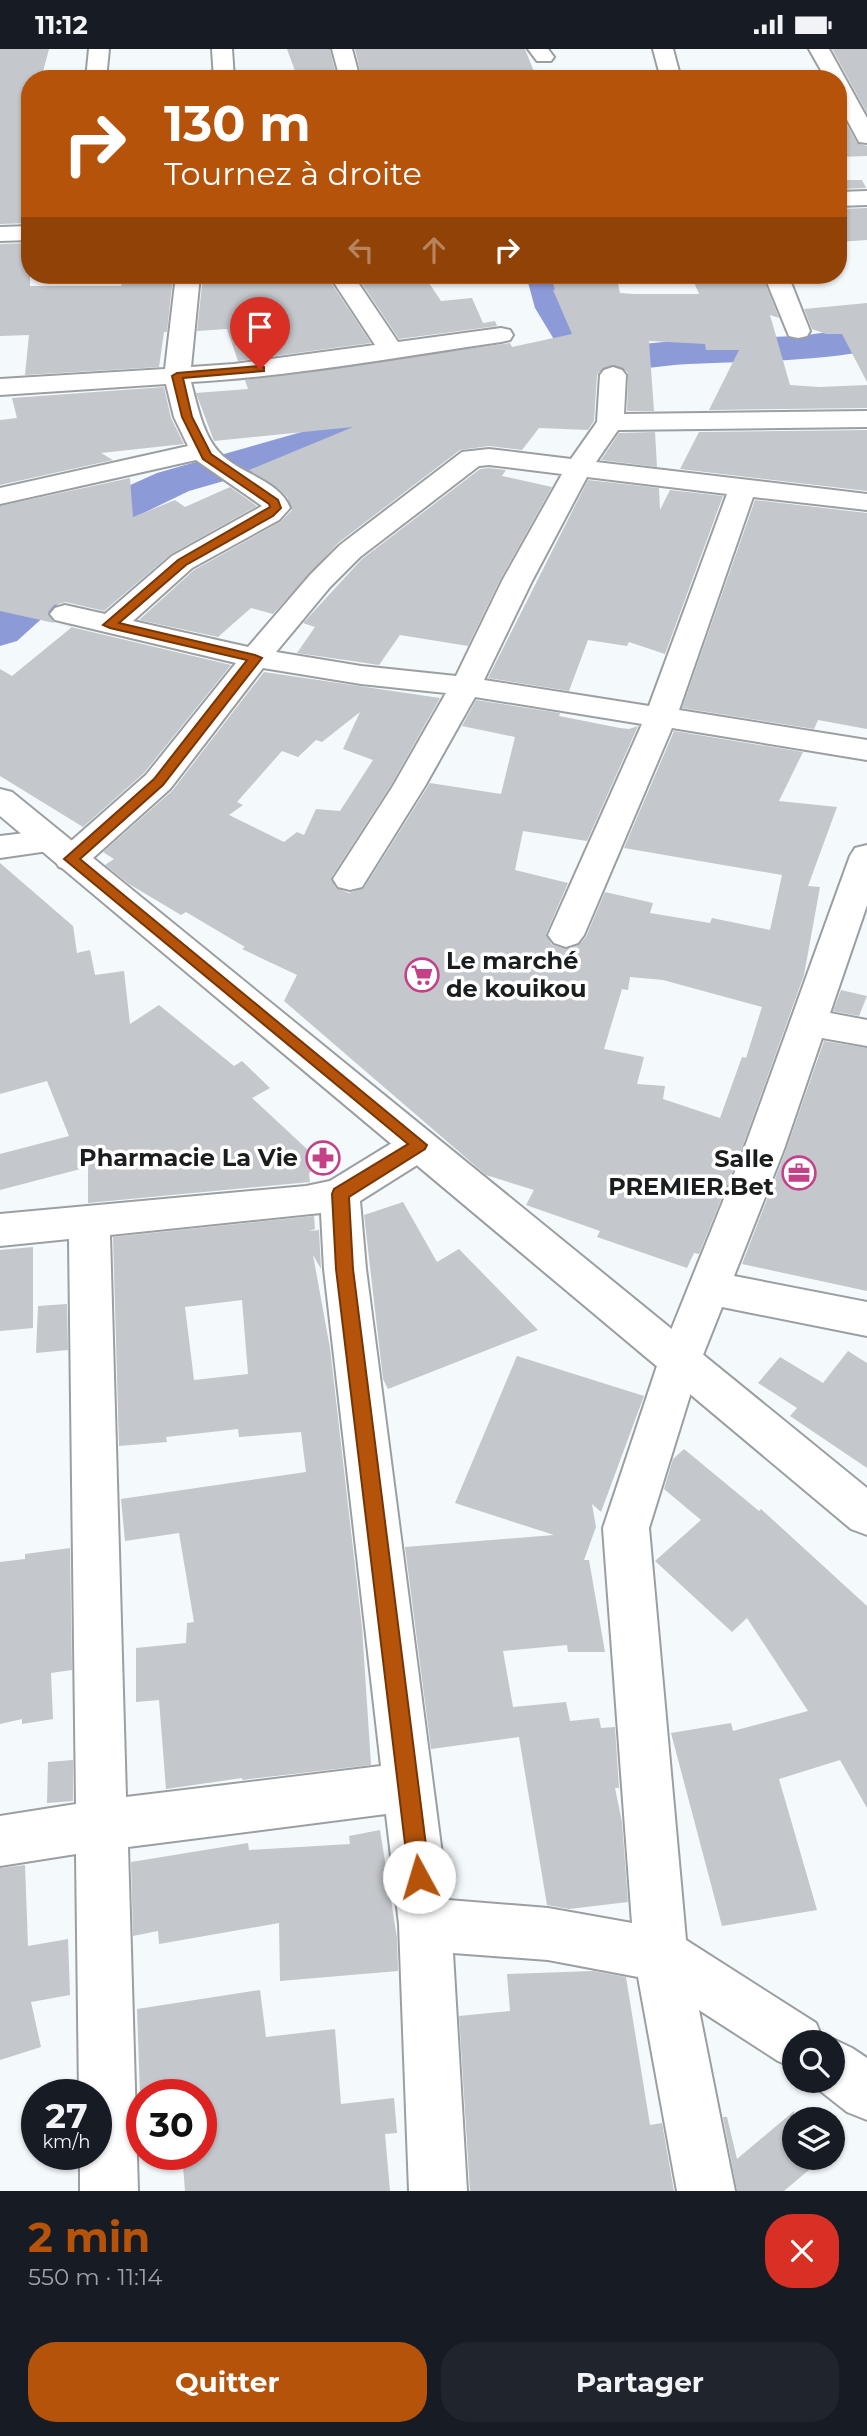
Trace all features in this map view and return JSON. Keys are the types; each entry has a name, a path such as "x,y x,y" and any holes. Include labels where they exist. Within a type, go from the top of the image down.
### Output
{"main road":[{"path":"97,70 99,49"},
{"path":"222,49 223,70"},
{"path":"342,49 348,70"},
{"path":"663,49 669,70"},
{"path":"818,49 830,70"},
{"path":"847,100 867,137"},
{"path":"847,199 867,198"},
{"path":"0,234 21,233"},
{"path":"110,625 182,562 269,514 275,508 274,502 207,456 187,417 177,376 187,284"},
{"path":"347,284 392,351"},
{"path":"780,284 798,331"},
{"path":"0,387 234,372 501,335"},
{"path":"350,879 409,786 466,686 517,581 579,467 610,422 613,375"},
{"path":"610,422 867,419"},
{"path":"0,496 205,450"},
{"path":"0,847 61,850 158,782 255,658 320,581 350,551 462,463 472,459 489,457 867,502"},
{"path":"566,935 661,717 743,487"},
{"path":"65,614 255,658 360,675 466,686 867,750"},
{"path":"0,799 867,1515"},
{"path":"706,2191 661,1955 626,1528 680,1360 764,1149 867,856"},
{"path":"808,1022 867,1033"},
{"path":"0,1230 306,1201 340,1194 419,1145"},
{"path":"340,1194 345,1269 425,1924 438,2191"},
{"path":"89,1221 109,2191"},
{"path":"710,1288 867,1319"},
{"path":"0,1841 103,1825 410,1787"},
{"path":"425,1924 548,1934 661,1955 782,2032"},
{"path":"845,2076 867,2092"}],"building":[{"path":"0,49 49,49 43,70 21,70 21,223 0,224"},
{"path":"287,49 330,49 335,70 295,70"},
{"path":"355,49 525,49 533,70 360,70"},
{"path":"832,49 867,49 867,113 847,76 847,70 843,70"},
{"path":"847,125 857,143 867,146 867,156 847,157"},
{"path":"847,180 862,180 866,188 847,189"},
{"path":"867,208 867,240 847,241 847,209"},
{"path":"21,243 21,284 172,284 167,332 164,332 159,367 25,375 29,335 0,336 0,244"},
{"path":"202,284 332,284 371,343 238,361 227,329 197,331"},
{"path":"362,284 430,284 441,301 472,298 483,323 495,321 497,326 399,339"},
{"path":"553,284 618,284 620,293 699,294 695,284 766,284 779,318 770,315 790,385 867,385 867,408 709,410 739,350 706,350 705,344 649,341 654,411 627,411 628,373 614,365 603,368 597,375 594,421 588,430 539,428 522,450 489,446 460,450 338,543 273,614 251,608 218,637 139,620 194,570 280,522 292,510 287,497 279,489 249,470 353,427 214,441 196,393 248,389 245,380 510,343 512,347 572,334"},
{"path":"867,303 867,382 842,334 826,334 812,329 804,309"},
{"path":"164,387 171,418 184,444 101,453 113,460 0,485 0,420 17,418 12,398"},
{"path":"867,430 867,491 680,469 699,432"},
{"path":"655,432 657,467 601,460 619,433"},
{"path":"480,469 506,470 502,476 552,487 500,580 468,646 400,635 379,665 297,653 315,627 303,623 362,559"},
{"path":"130,478 133,517 175,500 185,507 230,487 257,506 171,554 104,611 66,602 54,605 48,612 54,623 0,611 0,506"},
{"path":"588,480 659,488 660,510 670,490 723,496 665,654 629,642 627,646 588,640 569,691 488,678"},
{"path":"755,500 867,513 867,729 818,720 814,729 682,708"},
{"path":"72,627 231,665 144,773 83,827 0,776 0,669 12,676"},
{"path":"264,672 440,698 391,785 331,878 336,888 349,893 364,888 430,783 501,794 515,737 462,726 476,700 560,713 559,716 620,728 638,726 587,841 523,831 515,870 568,883 546,934 552,945 565,949 579,945 586,937 605,892 653,903 650,913 710,923 712,918 770,930 782,875 624,848 674,731 803,752 779,801 837,807 808,886 820,887 804,975 742,1148 699,1254 694,1253 687,1268 597,1237 600,1231 526,1205 534,1190 486,1175 284,1001 297,975 242,949 245,947 186,912 181,915 129,884 105,865 114,859 103,852 172,791","holes":["360,712 343,749 373,760 340,811 316,809 304,835 297,832 284,842 229,815 243,805 237,802 282,751 298,757 316,740 322,742","630,977 663,980 762,1007 746,1058 742,1057 720,1118 663,1099 665,1086 637,1084 644,1057 604,1049 622,989 628,990"]},
{"path":"0,863 73,926 77,953 90,950 95,975 124,971 130,1024 159,1005 234,1066 242,1061 270,1088 252,1098 323,1164 309,1173 310,1182 88,1203 88,1167 0,1190 0,1154 69,1136 47,1081 0,1094"},
{"path":"841,990 867,996 859,1016 833,1011"},
{"path":"824,1041 867,1048 867,1291 742,1264"},
{"path":"403,1202 437,1262 459,1249 538,1330 388,1389 383,1379 364,1215"},
{"path":"314,1216 315,1229 309,1231 319,1230 321,1269 313,1255 330,1348 362,1627 371,1765 166,1789 159,1700 136,1702 136,1648 186,1643 187,1623 194,1622 179,1533 125,1541 121,1499 306,1472 301,1432 239,1437 238,1429 166,1437 167,1442 119,1446 113,1237","holes":["242,1300 248,1374 194,1380 185,1307"]},
{"path":"33,1247 33,1328 0,1331 0,1250"},
{"path":"67,1304 68,1350 36,1353 38,1306"},
{"path":"848,1351 867,1363 867,1468 790,1416 797,1408 758,1383 780,1357 823,1383"},
{"path":"517,1356 644,1396 601,1512 592,1504 596,1527 584,1560 589,1560 605,1652 568,1652 567,1645 503,1651 513,1707 566,1702 570,1721 599,1718 601,1728 615,1727 619,1788 615,1788 622,1822 628,1902 569,1909 547,1905 519,1737 431,1749 405,1547 554,1535 455,1503"},
{"path":"684,1449 759,1511 761,1509 867,1606 867,1808 840,1760 779,1779 817,1910 722,1926 671,1733 731,1723 733,1731 808,1711 747,1618 732,1632 655,1561 701,1520 664,1489 673,1459"},
{"path":"70,1548 72,1670 51,1673 53,1719 22,1724 22,1719 0,1724 0,1562 25,1559 25,1554"},
{"path":"73,1760 73,1801 47,1803 48,1762"},
{"path":"380,1830 397,1938 398,1971 280,1981 279,1923 159,1944 158,1931 133,1936 131,1862 248,1843 249,1850 350,1844 349,1836"},
{"path":"25,1865 28,1946 68,1939 70,1995 31,2002 41,2047 0,2060 0,1868"},
{"path":"593,1971 626,1977 650,2125 662,2123 674,2191 470,2191 459,2016 510,2011 507,1974"},
{"path":"260,1990 266,2037 335,2029 341,2104 394,2098 397,2133 385,2134 390,2191 185,2191 183,2170 217,2170 217,2079 139,2079 137,2009"},
{"path":"723,2117 727,2117 737,2159 782,2121 782,2170 809,2170 784,2191 737,2191"}],"waterway":[{"path":"548,284 555,308 582,352"},
{"path":"582,352 588,360 613,360 685,352 799,348 867,339"},
{"path":"570,356 582,352"},
{"path":"0,631 51,585 74,544 113,510 173,482 400,417"}],"place":[{"name":"Le marché de kouikou","path":"422,975"},
{"name":"Pharmacie La Vie","path":"323,1158"},
{"name":"Salle PREMIER.Bet","path":"799,1173"}],"route":[{"path":"260,369 177,376 187,417 207,456 274,502 275,508 269,514 182,562 110,625 255,658 158,782 71,859 419,1145 340,1194 345,1269 419,1877"}]}
